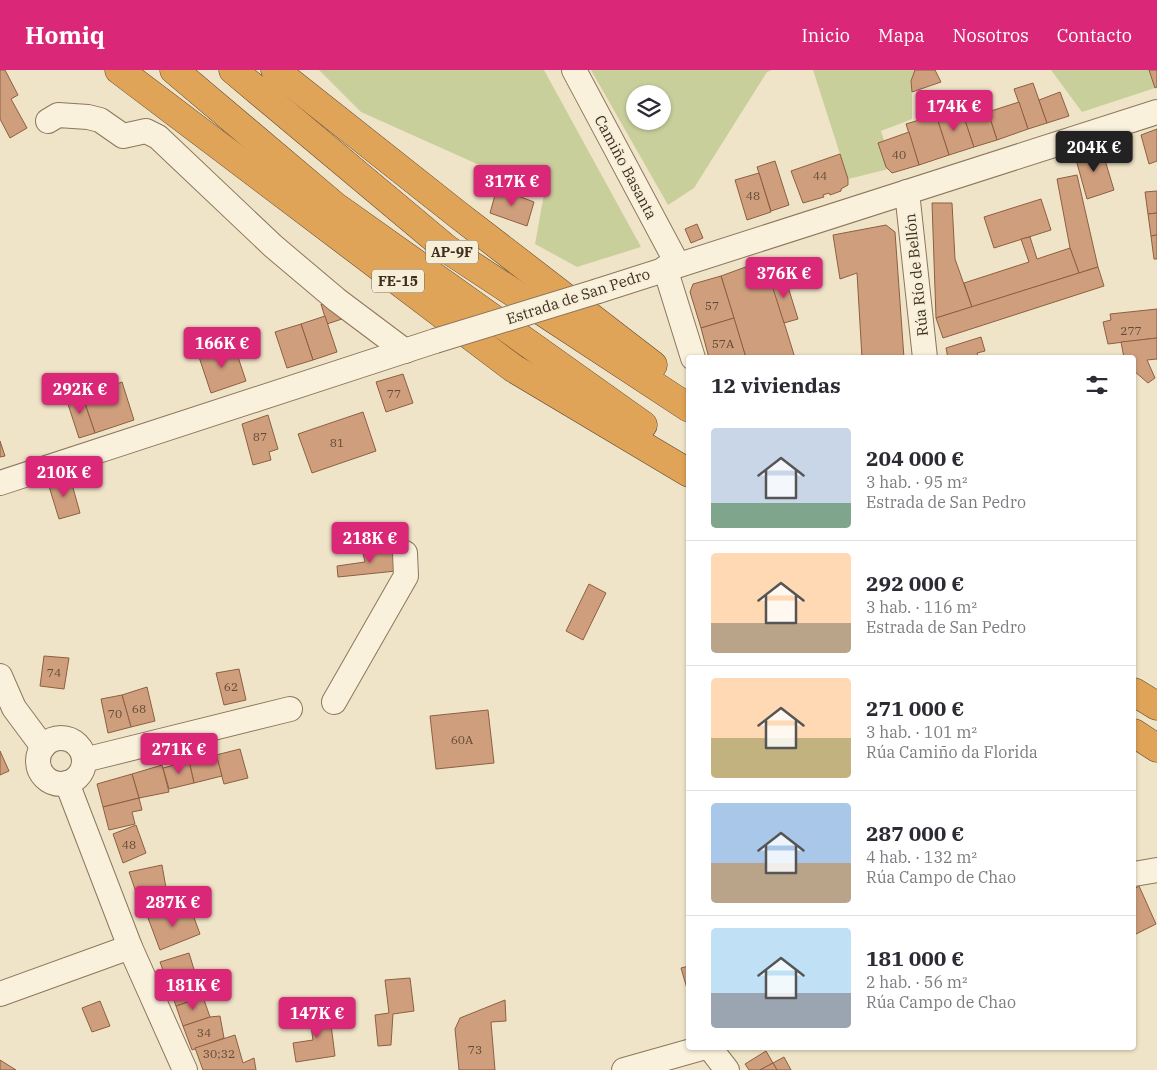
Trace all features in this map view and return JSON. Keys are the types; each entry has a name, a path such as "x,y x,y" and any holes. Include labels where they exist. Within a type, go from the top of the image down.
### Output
{"highway":[{"name":"FE-15","path":"119,70 513,368 686,471"},
{"name":"AP-9F","path":"174,70 335,206 636,420 686,452"},
{"name":"AP-9F","path":"233,70 447,249 686,406"},
{"path":"275,70 457,214 686,389"},
{"path":"1136,693 1157,706"},
{"path":"1136,735 1157,748"}],"street":[{"name":"Camiño Basanta","path":"574,70 671,266 692,355"},
{"name":"Estrada de San Pedro","path":"0,483 435,341 598,291 671,266 1157,112"},
{"path":"48,122 58,115 88,117 100,120 123,136 146,131 158,137 287,258 337,300 404,351"},
{"name":"Rúa Río de Bellón","path":"907,192 925,355"},
{"path":"334,702 406,576 404,553"},
{"path":"0,676 14,708 42,747"},
{"path":"84,760 290,709"},
{"path":"54,739 68,739 79,747 84,760 79,775 67,783 53,783 41,774 38,767 42,747 54,739"},
{"path":"67,783 130,947 185,1070"},
{"path":"1136,874 1157,870"},
{"path":"0,994 130,947"},
{"path":"624,1070 695,1050"},
{"path":"712,1050 727,1070"}],"green space":[{"path":"319,70 544,70 641,247 577,267 535,244 544,194 361,112"},
{"path":"591,70 772,70 767,72 694,188 668,205"},
{"path":"813,70 915,70 911,81 912,119 881,131 893,168 848,179"},
{"path":"1051,70 1149,70 1155,88 1082,112"}],"building":[{"path":"0,70 5,70 18,95 11,99 27,128 10,138 0,119"},
{"path":"915,70 935,70 941,82 912,92 911,81"},
{"path":"1149,70 1157,70 1157,87 1155,88"},
{"path":"1033,83 1047,123 1028,129 1014,89"},
{"path":"1060,92 1069,116 1047,123 1039,100"},
{"path":"1019,102 1028,129 997,140 988,112"},
{"path":"943,106 948,119 963,114 974,147 949,155 934,109"},
{"path":"986,106 997,140 974,147 963,114"},
{"path":"936,115 949,155 919,165 906,124"},
{"path":"1157,129 1157,161 1149,164 1141,135"},
{"path":"909,132 919,165 892,173 886,167 878,143"},
{"path":"1101,147 1114,190 1087,199 1075,156"},
{"path":"840,154 848,185 841,189 841,191 830,195 829,193 823,195 824,197 803,203 791,171"},
{"path":"775,161 789,205 771,211 757,167"},
{"path":"759,173 771,212 747,220 735,180"},
{"path":"1077,175 1098,267 1079,273 1070,248 1057,179"},
{"path":"497,188 534,202 527,226 490,213"},
{"path":"1157,191 1157,213 1148,214 1145,192"},
{"path":"1041,199 1051,230 994,248 984,217"},
{"path":"932,203 952,203 955,259 972,307 936,318"},
{"path":"1157,213 1157,235 1151,236 1148,214"},
{"path":"697,224 703,238 691,243 685,229"},
{"path":"886,225 895,232 904,355 862,355 857,273 840,279 833,235"},
{"path":"1157,235 1157,259 1154,259 1151,236"},
{"path":"1030,237 1037,259 1070,248 1079,273 972,307 964,283 1029,262 1021,239"},
{"path":"762,261 766,264 794,355 745,355 721,276"},
{"path":"1098,267 1104,286 943,338 936,318"},
{"path":"784,274 798,319 784,323 770,279"},
{"path":"721,276 734,318 701,328 690,292 693,284"},
{"path":"321,304 340,311 342,319 327,324"},
{"path":"1157,309 1157,338 1108,344 1103,322 1111,320 1110,314"},
{"path":"325,316 337,352 313,360 301,324"},
{"path":"734,318 745,355 708,355 701,328"},
{"path":"301,324 313,360 287,368 275,332"},
{"path":"981,337 985,351 977,353 978,355 947,355 946,348"},
{"path":"1157,338 1157,359 1147,360 1155,378 1148,383 1136,373 1136,355 1123,355 1121,342"},
{"path":"234,345 246,381 211,393 199,357"},
{"path":"403,374 413,403 386,412 376,382"},
{"path":"122,382 134,420 95,433 81,392 106,384 107,387"},
{"path":"81,392 95,433 79,438 66,398"},
{"path":"363,412 376,451 312,473 298,434"},
{"path":"268,415 278,449 269,452 271,460 253,465 242,424"},
{"path":"0,441 5,456 0,457"},
{"path":"70,477 80,513 59,519 48,483"},
{"path":"392,549 396,571 338,577 337,566 365,562 363,553"},
{"path":"589,584 606,593 583,640 566,631"},
{"path":"44,656 69,658 64,689 40,686"},
{"path":"239,669 246,700 224,705 216,673"},
{"path":"147,687 155,721 131,727 122,695"},
{"path":"122,695 131,727 108,733 101,699"},
{"path":"488,710 494,763 436,769 430,716"},
{"path":"240,749 248,778 224,784 216,755"},
{"path":"0,751 9,771 0,775"},
{"path":"216,754 222,776 194,783 189,761"},
{"path":"189,761 194,783 169,789 163,768"},
{"path":"162,765 169,792 139,798 132,774"},
{"path":"132,774 139,798 103,807 97,784"},
{"path":"139,798 142,810 132,812 135,824 109,830 103,807"},
{"path":"136,825 146,853 123,863 113,834"},
{"path":"162,865 166,888 137,895 129,872"},
{"path":"1139,886 1156,924 1136,934 1136,888"},
{"path":"175,910 178,917 192,912 200,934 160,950 148,918"},
{"path":"189,953 196,976 168,984 160,962"},
{"path":"686,967 686,985 681,968"},
{"path":"214,970 222,991 176,1006 168,984"},
{"path":"410,978 414,1011 393,1014 391,1045 378,1046 375,1015 389,1013 385,980"},
{"path":"203,997 210,1017 183,1026 176,1006"},
{"path":"505,1000 506,1021 491,1022 495,1070 459,1070 455,1029 460,1018"},
{"path":"100,1001 110,1026 92,1032 82,1008"},
{"path":"329,1009 335,1056 296,1062 293,1043 313,1040 309,1012"},
{"path":"220,1016 224,1038 192,1050 183,1026 210,1017"},
{"path":"235,1035 243,1063 254,1058 256,1070 203,1070 195,1048"},
{"path":"766,1051 773,1063 760,1070 749,1070 745,1064"},
{"path":"784,1057 791,1070 777,1070 773,1063"},
{"path":"0,1060 16,1070 0,1070"},
{"path":"773,1063 777,1070 760,1070"}]}
